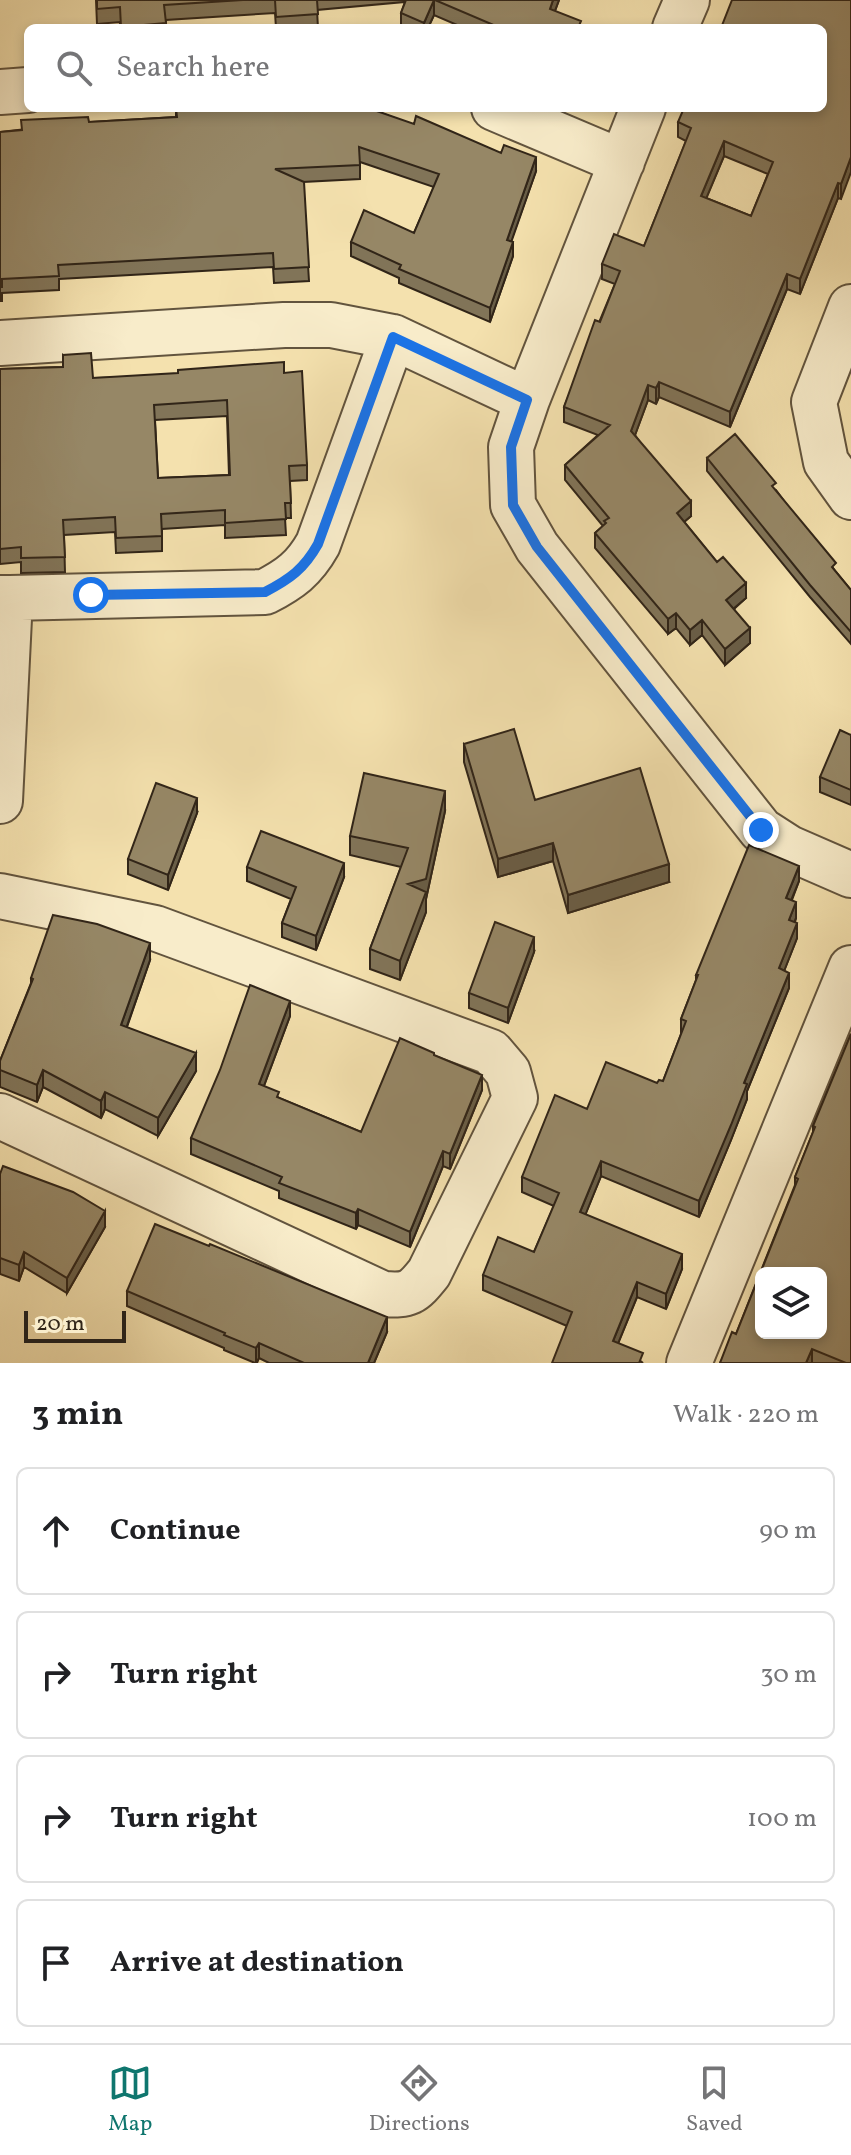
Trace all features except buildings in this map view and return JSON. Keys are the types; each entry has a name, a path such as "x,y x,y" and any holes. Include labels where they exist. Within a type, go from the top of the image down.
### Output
{"street":[{"path":"677,24 687,0"},
{"path":"0,92 24,90"},
{"path":"503,112 622,162"},
{"path":"641,112 511,447 513,505 537,547 761,830 789,848 851,875"},
{"path":"851,307 814,402 826,462 851,497"},
{"path":"0,343 284,325 331,325 393,337 527,400"},
{"path":"0,801 5,598 265,592 285,582 307,564 318,544 393,337"},
{"path":"0,896 155,928 491,1052 508,1072 515,1098 429,1273 416,1289 400,1295 383,1294 0,1116"},
{"path":"689,1363 851,968"}],"route":[{"path":"91,595 265,592 285,582 307,564 318,544 393,337 527,400 511,447 513,505 537,547 761,830"}]}
